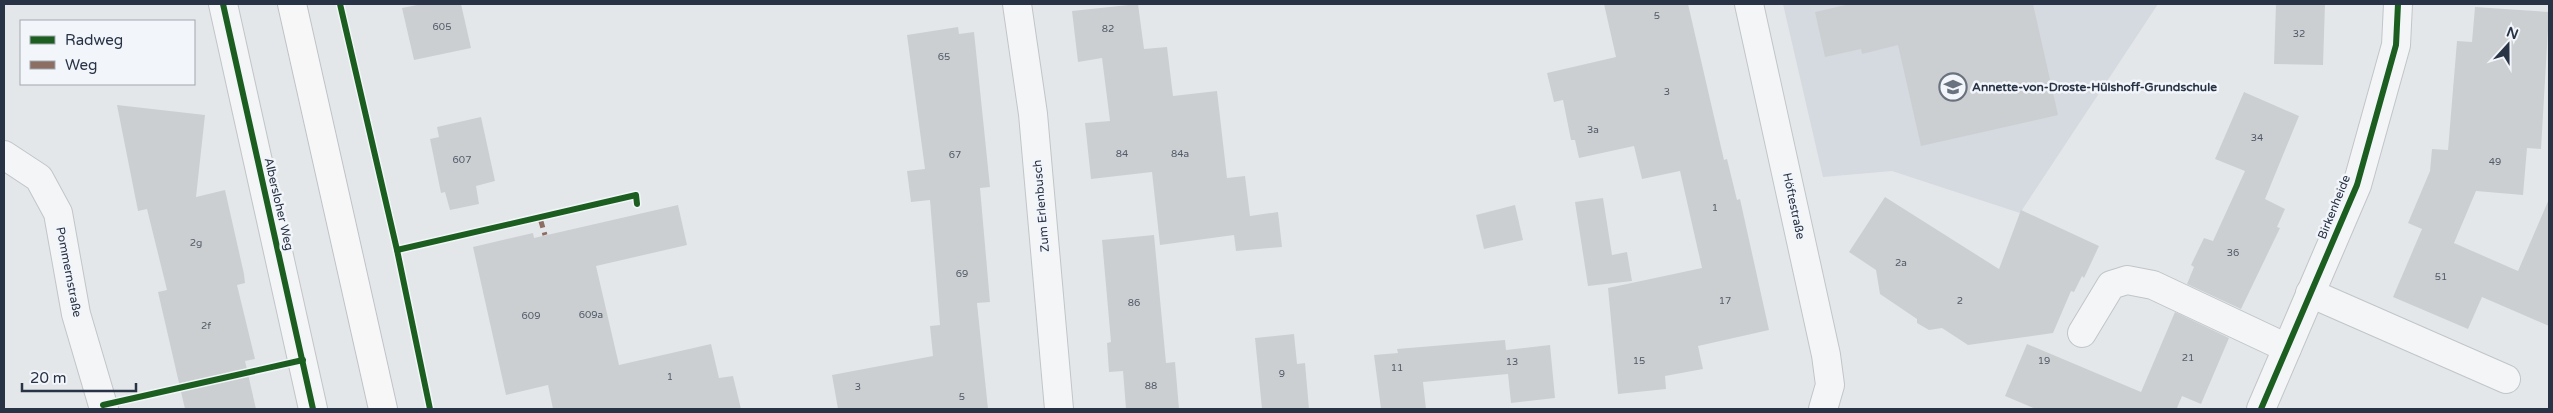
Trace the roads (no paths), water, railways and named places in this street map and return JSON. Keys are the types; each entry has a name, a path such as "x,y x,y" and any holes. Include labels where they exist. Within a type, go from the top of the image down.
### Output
{"main road":[{"path":"292,4 384,409"}],"street":[{"name":"Albersloher Weg","path":"224,4 313,409"},
{"name":"Zum Erlenbusch","path":"1018,4 1033,114 1059,409"},
{"name":"Höftestraße","path":"1749,4 1826,356 1830,386 1823,409"},
{"name":"Birkenheide","path":"2261,409 2357,185 2396,44 2398,4"},
{"name":"Pommernstraße","path":"4,155 40,178 58,213 76,314 104,409"},
{"path":"2082,333 2111,285 2127,280 2153,286 2287,348"},
{"path":"2310,293 2506,379"}],"place":[{"name":"Annette-von-Droste-Hülshoff-Grundschule","path":"1953,87"}]}
